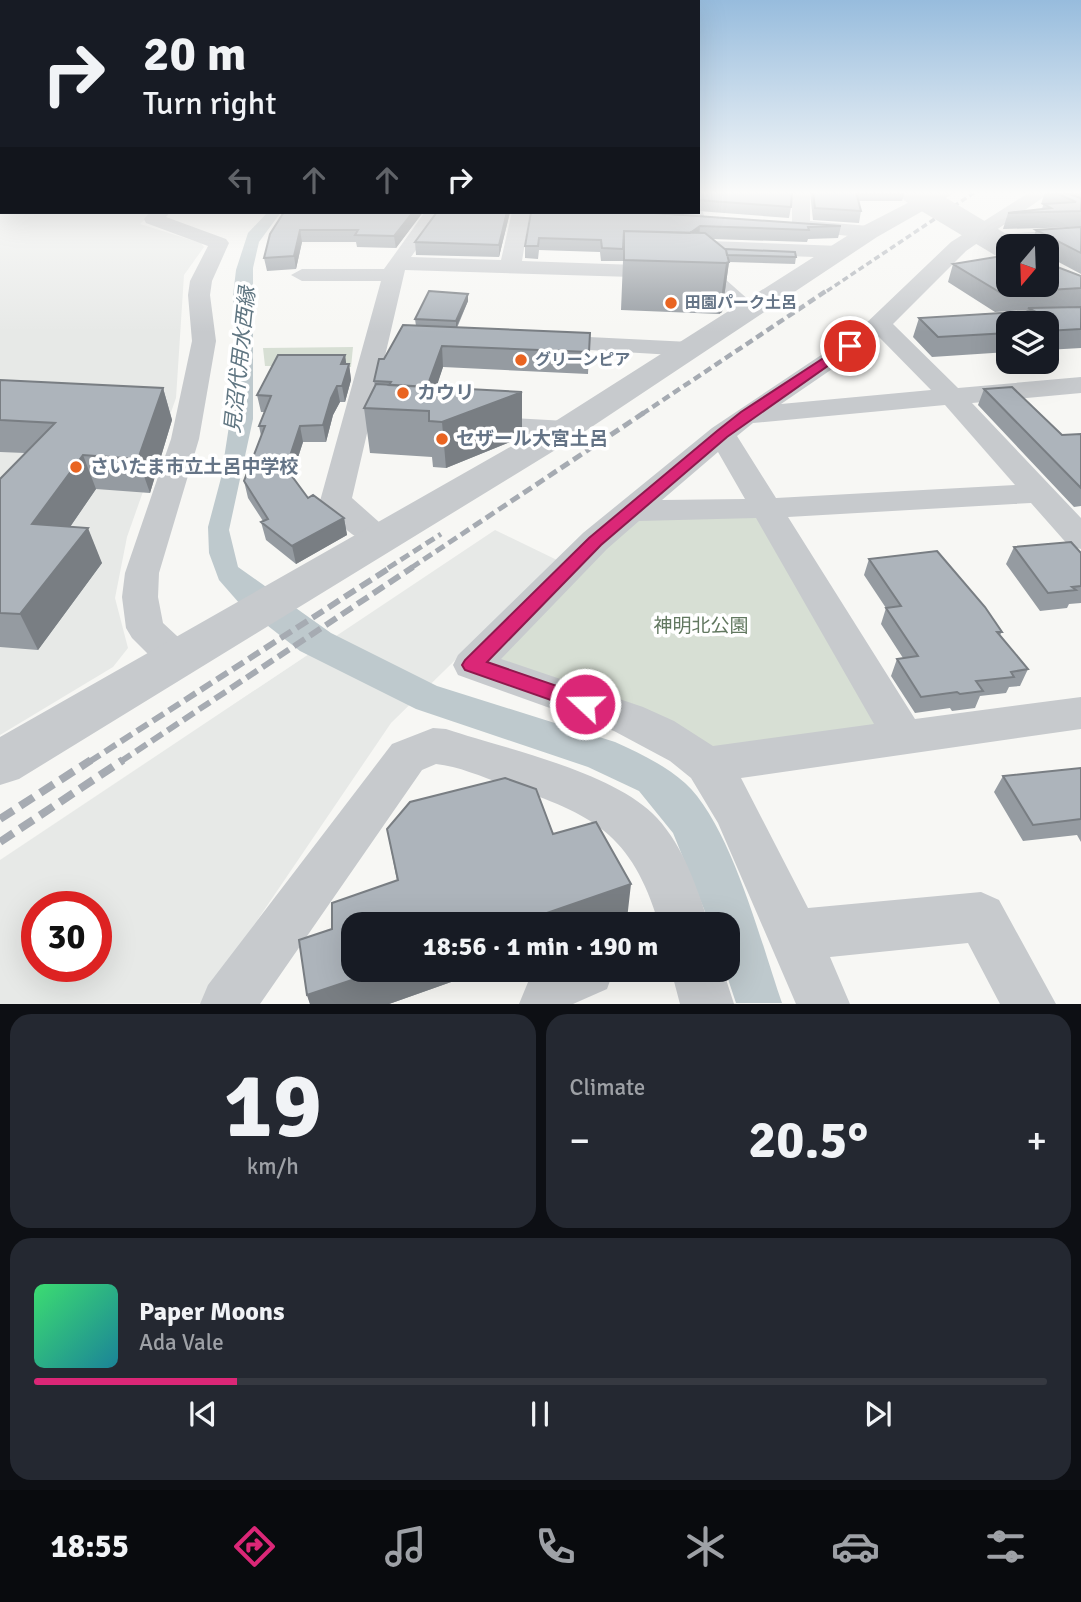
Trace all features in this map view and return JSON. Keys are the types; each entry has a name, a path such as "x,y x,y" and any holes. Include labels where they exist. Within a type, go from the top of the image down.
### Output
{"street":[{"path":"176,658 145,628 140,597 142,573 185,439 204,341 199,296 201,281 219,243 208,239"},
{"path":"380,538 336,501 395,269 416,239"},
{"path":"510,267 516,239"},
{"path":"697,239 706,273 748,309"},
{"path":"0,763 566,429 859,239"},
{"path":"823,1003 796,935 736,812 706,765 660,734 560,693 472,665 595,541 734,424 893,327 923,284 927,273 996,246"},
{"path":"699,247 840,252"},
{"path":"1059,248 1071,254"},
{"path":"302,275 395,269 510,267 706,273"},
{"path":"893,327 1037,493 1076,526"},
{"path":"378,335 405,336"},
{"path":"527,342 690,349"},
{"path":"734,424 1069,387 1081,410"},
{"path":"357,416 385,418"},
{"path":"454,422 566,429"},
{"path":"734,424 767,508 905,740"},
{"path":"631,511 767,508 1037,493"},
{"path":"706,765 1076,721"},
{"path":"227,1003 407,757 433,746 446,747 606,805 635,826 662,865 680,912"},
{"path":"796,935 981,917 1029,1003"},
{"path":"546,1003 555,982"},
{"path":"701,982 707,1003"}],"shaded area":[{"name":"さいたま市立土呂中学校","path":"0,239 188,239 201,243 204,247 184,275 176,398 127,537 115,598 128,648 113,667 0,735"},
{"path":"495,530 557,560 391,723 201,1003 0,1004 0,860"}],"green space":[{"path":"353,347 351,367 265,366 263,348"},
{"name":"神明北公園","path":"767,508 905,739 706,765 472,665 631,511"}],"water":[{"name":"見沼代用水西縁","path":"246,239 261,239 253,268 253,419 229,530 238,567 331,633 437,686 615,742 652,760 685,783 702,802 730,855 782,1003 736,1003 729,982 740,982 740,912 705,912 673,833 639,791 588,767 416,709 300,651 240,604 219,580 209,553 208,527 221,478 237,374 233,296 236,270"}],"building":[{"path":"269,239 298,239 294,256 264,258"},
{"path":"417,239 500,239 499,245 415,242"},
{"path":"526,239 539,239 538,246 525,246"},
{"path":"565,239 624,239 623,249 602,248 601,240"},
{"path":"624,239 712,239 726,250 729,262 726,263 624,260"},
{"path":"1059,239 1081,239 1081,253 1059,242"},
{"path":"725,249 795,252 796,257 727,255"},
{"path":"996,257 996,290 953,264"},
{"path":"1059,268 1081,276 1081,288 1059,289"},
{"path":"429,291 468,294 456,321 415,319"},
{"path":"1081,307 1081,329 1059,330 1059,311 1034,311 1028,308"},
{"path":"996,313 996,334 938,337 919,318"},
{"path":"403,325 590,333 589,352 442,346 427,387 389,385 391,382 374,381 379,359 384,359"},
{"path":"278,355 345,355 341,364 349,364 342,386 337,386 331,398 323,425 300,426 286,468 308,498 313,495 344,518 292,546 261,522 268,519 244,481 265,426 259,426 271,396 257,395"},
{"path":"0,380 163,388 138,459 83,455 32,524 88,528 20,614 0,613 0,479 55,423 0,420"},
{"path":"376,384 522,392 442,422 429,421 429,411 364,408"},
{"path":"1012,387 1062,435 1081,434 1081,488 984,389"},
{"path":"1071,542 1081,553 1081,586 1072,587 1076,590 1048,593 1014,547"},
{"path":"937,551 985,607 1002,632 997,632 1028,669 1011,672 1014,677 976,681 983,691 921,697 897,659 918,656 886,608 901,606 869,559"},
{"path":"1081,768 1081,819 1033,825 1003,776"},
{"path":"505,778 536,789 553,834 596,822 631,884 550,912 341,912 341,982 346,982 307,995 299,940 332,929 332,903 398,880 387,829 410,802"}],"railway":[{"path":"827,291 905,239"},
{"path":"642,414 829,289"},
{"path":"411,568 642,414"},
{"path":"388,568 441,534"},
{"path":"89,762 391,567"},
{"path":"120,762 413,567"},
{"path":"0,819 91,760"},
{"path":"0,842 120,762"}],"place":[{"name":"田園パーク土呂","path":"671,303"},
{"name":"グリーンピア","path":"521,360"},
{"name":"カウリ","path":"403,393"},
{"name":"セザール大宮土呂","path":"442,439"},
{"name":"さいたま市立土呂中学校","path":"76,467"}],"route":[{"path":"585,704 560,693 472,665 595,541 746,415 850,346"}]}
